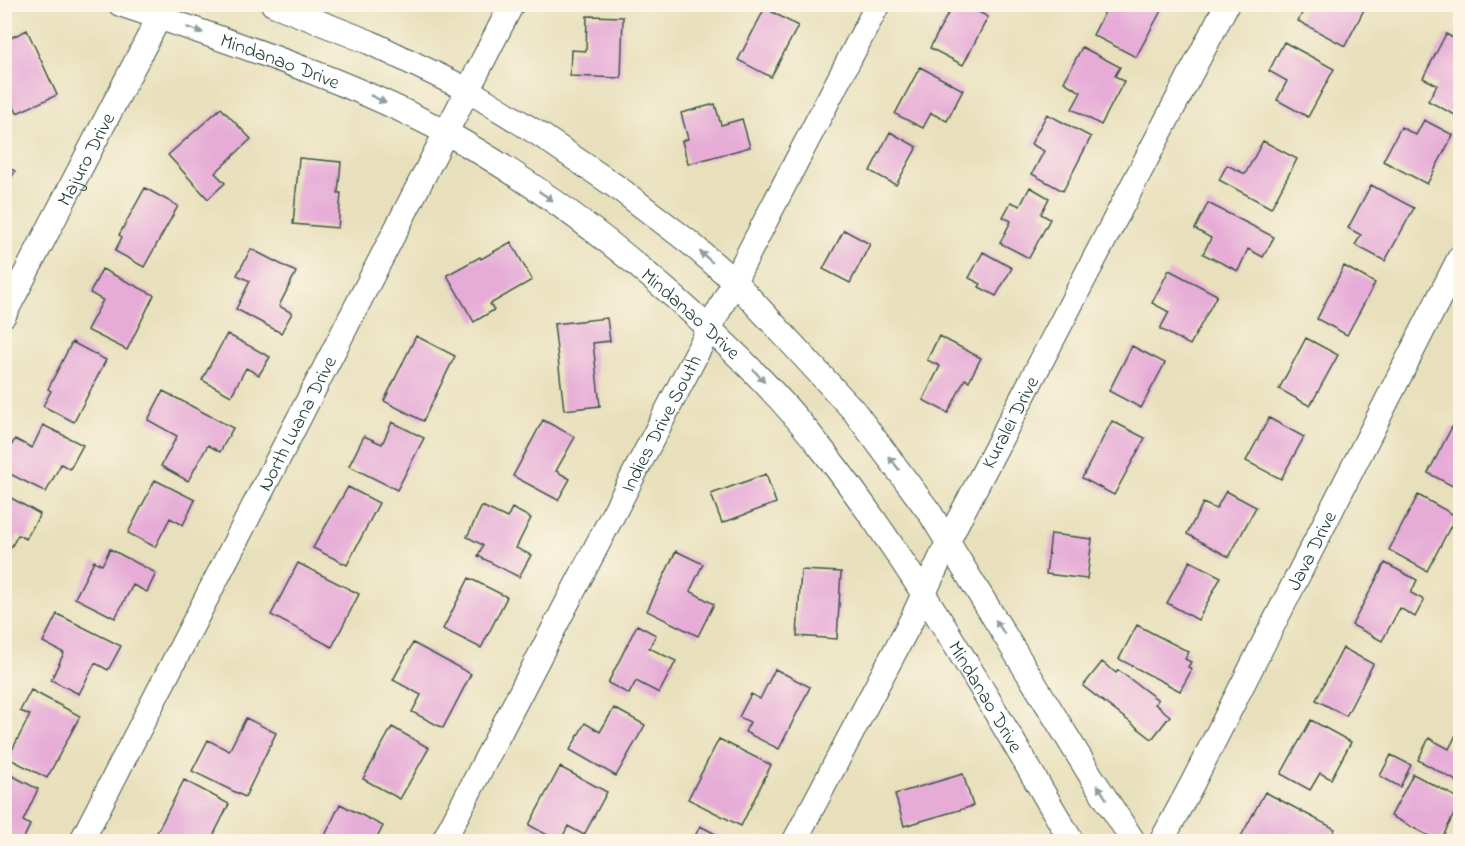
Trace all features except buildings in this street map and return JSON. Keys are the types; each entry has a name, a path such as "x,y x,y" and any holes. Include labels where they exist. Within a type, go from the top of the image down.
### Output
{"street":[{"name":"Mindanao Drive","path":"120,4 162,11 369,95 446,133 506,169 564,209 634,262 711,328 752,368 823,450 856,494 923,596 1072,842"},
{"path":"273,4 369,42 468,90 542,136 621,190 690,243 735,282 854,411 930,513 1134,842"},
{"name":"North Luana Drive","path":"81,842 512,4"},
{"name":"Indies Drive South","path":"443,842 878,4"},
{"name":"Kuralei Drive","path":"794,842 1227,4"},
{"name":"Majuro Drive","path":"4,315 162,11"},
{"name":"Java Drive","path":"1161,842 1461,257"}]}
